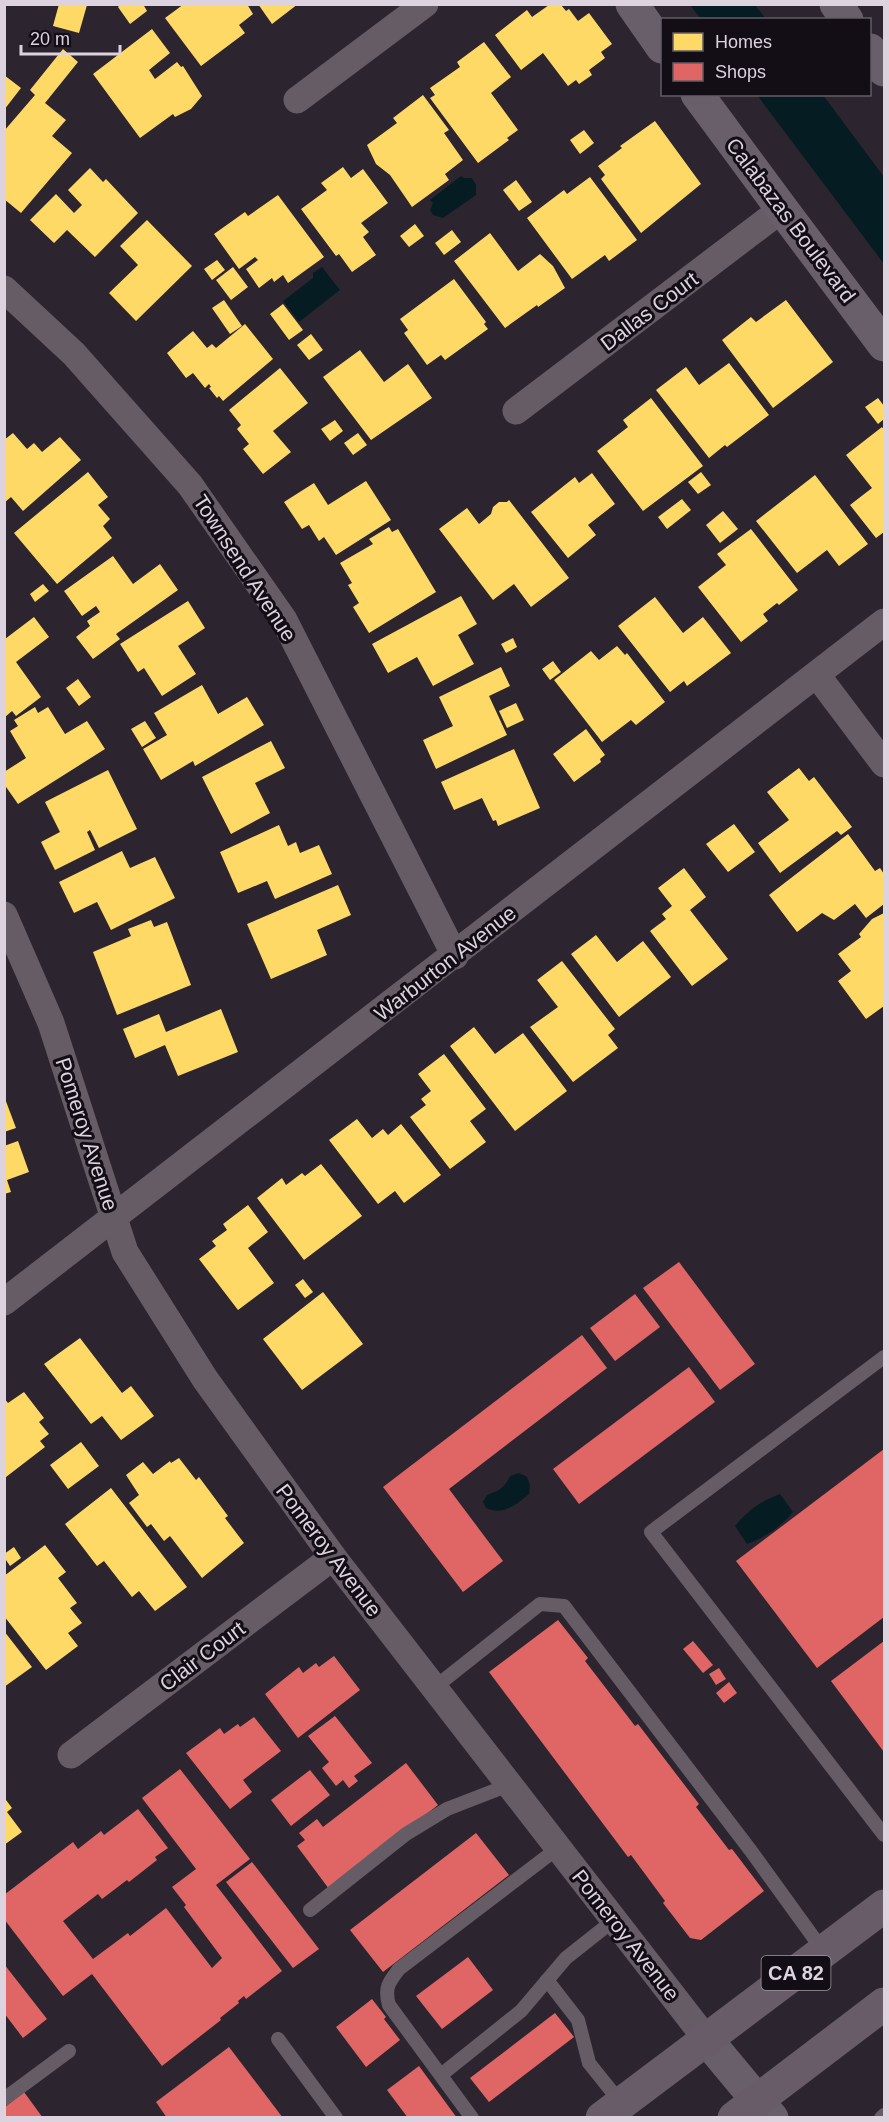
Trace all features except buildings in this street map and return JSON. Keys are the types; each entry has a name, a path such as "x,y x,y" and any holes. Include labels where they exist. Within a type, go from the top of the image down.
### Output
{"main road":[{"name":"CA 82","path":"611,2110 885,1906"},
{"path":"754,2112 885,2004"}],"street":[{"path":"297,100 425,4"},
{"path":"632,4 661,44"},
{"path":"836,4 846,18"},
{"path":"871,51 885,70"},
{"name":"Calabazas Boulevard","path":"699,96 885,345"},
{"name":"Dallas Court","path":"516,411 782,209"},
{"name":"Townsend Avenue","path":"4,289 74,354 190,484 284,621 455,956"},
{"name":"Warburton Avenue","path":"4,1302 885,622"},
{"path":"817,675 885,764"},
{"name":"Pomeroy Avenue","path":"4,915 51,1023 125,1251 205,1379 333,1557 707,2040 754,2112"},
{"name":"Clair Court","path":"71,1755 333,1557"}],"lane":[{"path":"885,1357 651,1532 885,1834"},
{"path":"434,1688 540,1604 564,1606 751,1851 824,1952"},
{"path":"310,1910 406,1834 447,1809 509,1785"},
{"path":"472,2118 390,2005 386,1994 389,1982 399,1969 558,1848"},
{"path":"441,2075 521,2011 566,1959 614,1920"},
{"path":"547,1980 578,2020 589,2063 611,2110"},
{"path":"278,2039 336,2118"},
{"path":"4,2099 69,2051"}],"water":[{"path":"690,5 755,5 765,18 700,18"},
{"path":"758,96 824,96 884,177 884,264"},
{"path":"461,176 472,178 476,185 476,195 443,218 433,215 430,210 433,203 430,200"},
{"path":"322,267 340,290 299,322 283,301 313,278 313,273"},
{"path":"519,1473 527,1477 530,1485 529,1494 503,1510 486,1508 483,1502 487,1495 501,1488 510,1476"},
{"path":"780,1494 793,1512 772,1531 747,1544 735,1526 755,1507"}]}
